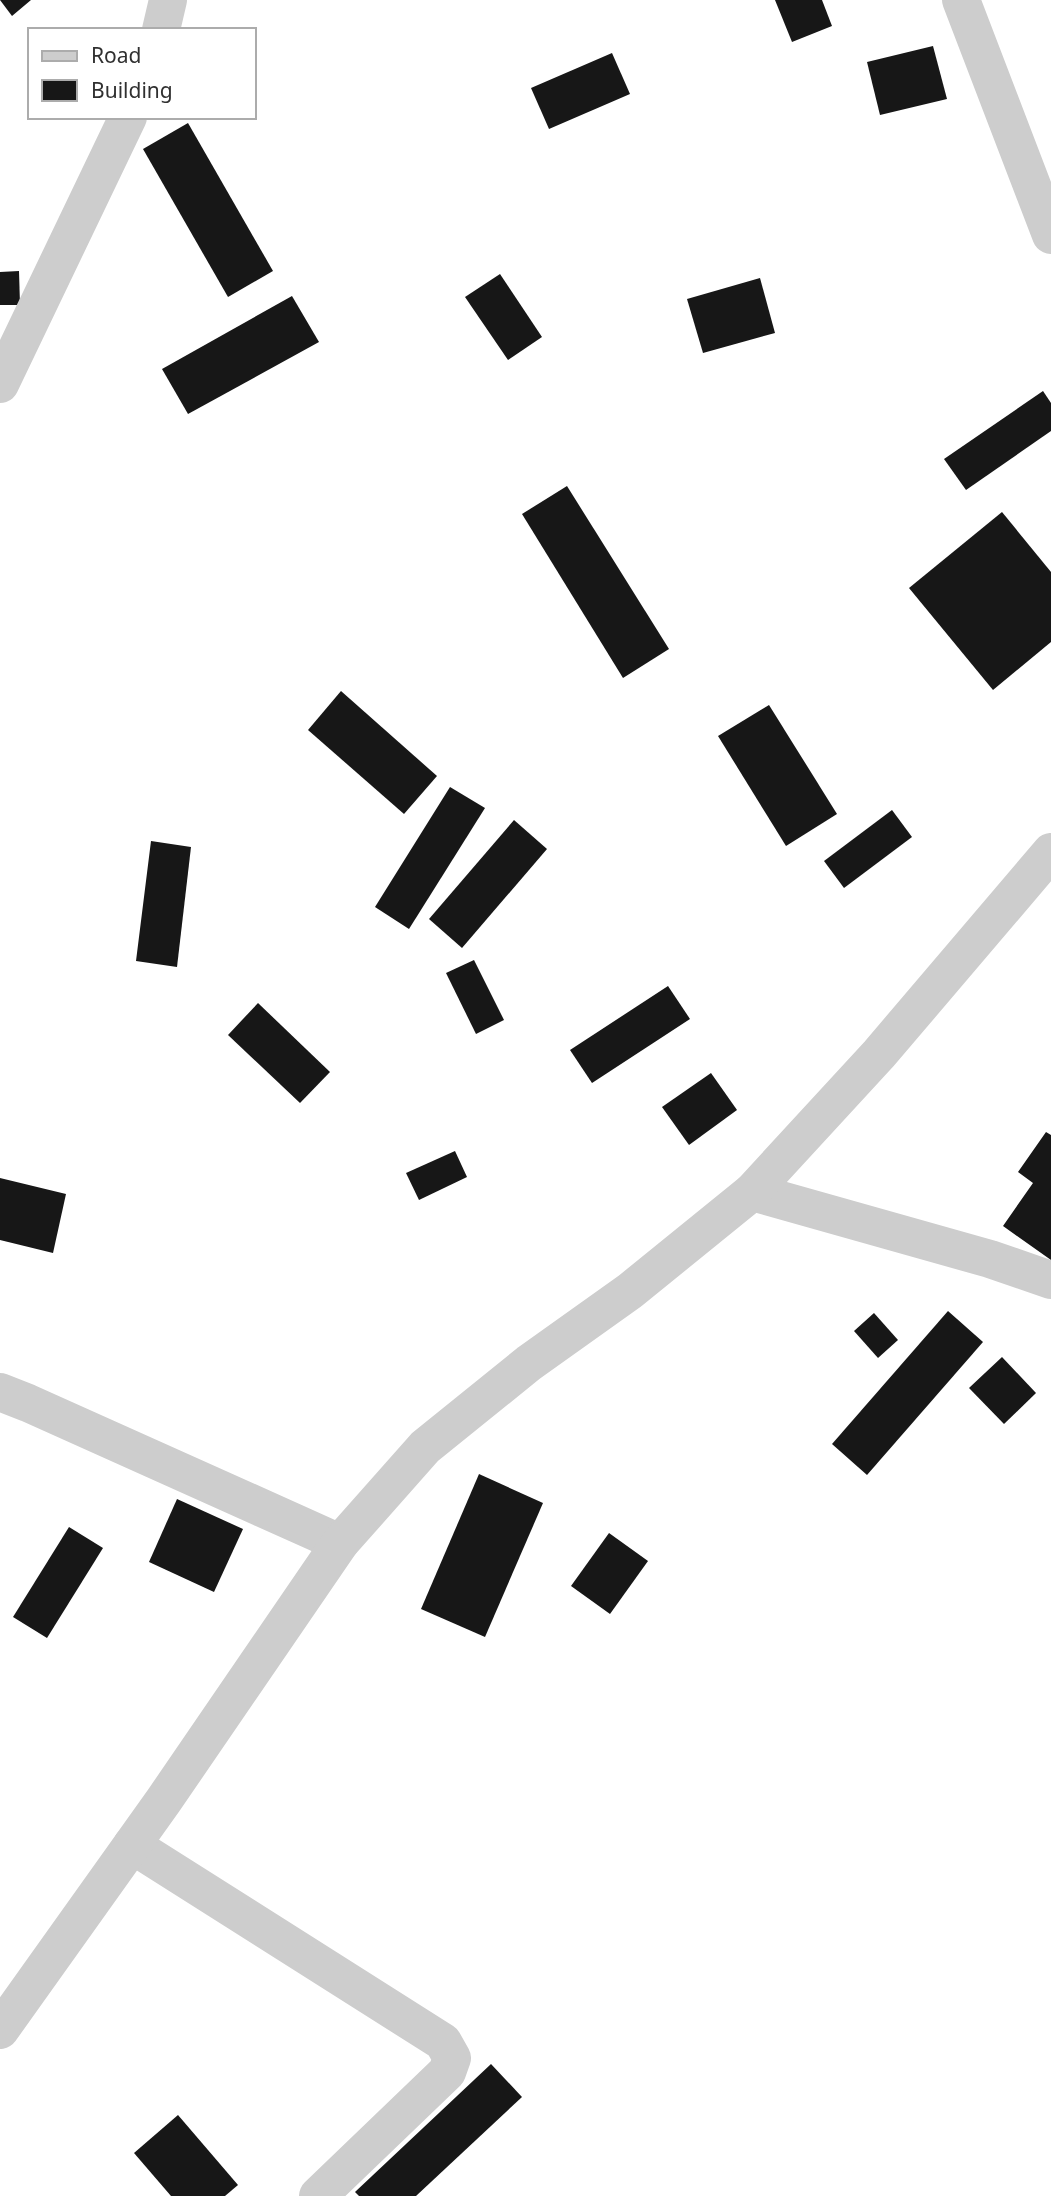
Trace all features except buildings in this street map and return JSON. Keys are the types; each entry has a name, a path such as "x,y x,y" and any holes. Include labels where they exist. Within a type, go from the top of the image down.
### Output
{"street":[{"path":"161,28 168,0"},
{"path":"961,0 1051,235"},
{"path":"0,383 127,119"},
{"path":"0,2030 132,1845 340,1543 425,1447 529,1363 630,1291 752,1192 879,1055 1051,852"},
{"path":"752,1192 990,1259 1051,1280"},
{"path":"0,1392 340,1543"},
{"path":"132,1845 443,2042 452,2058 447,2072 318,2196"}]}
